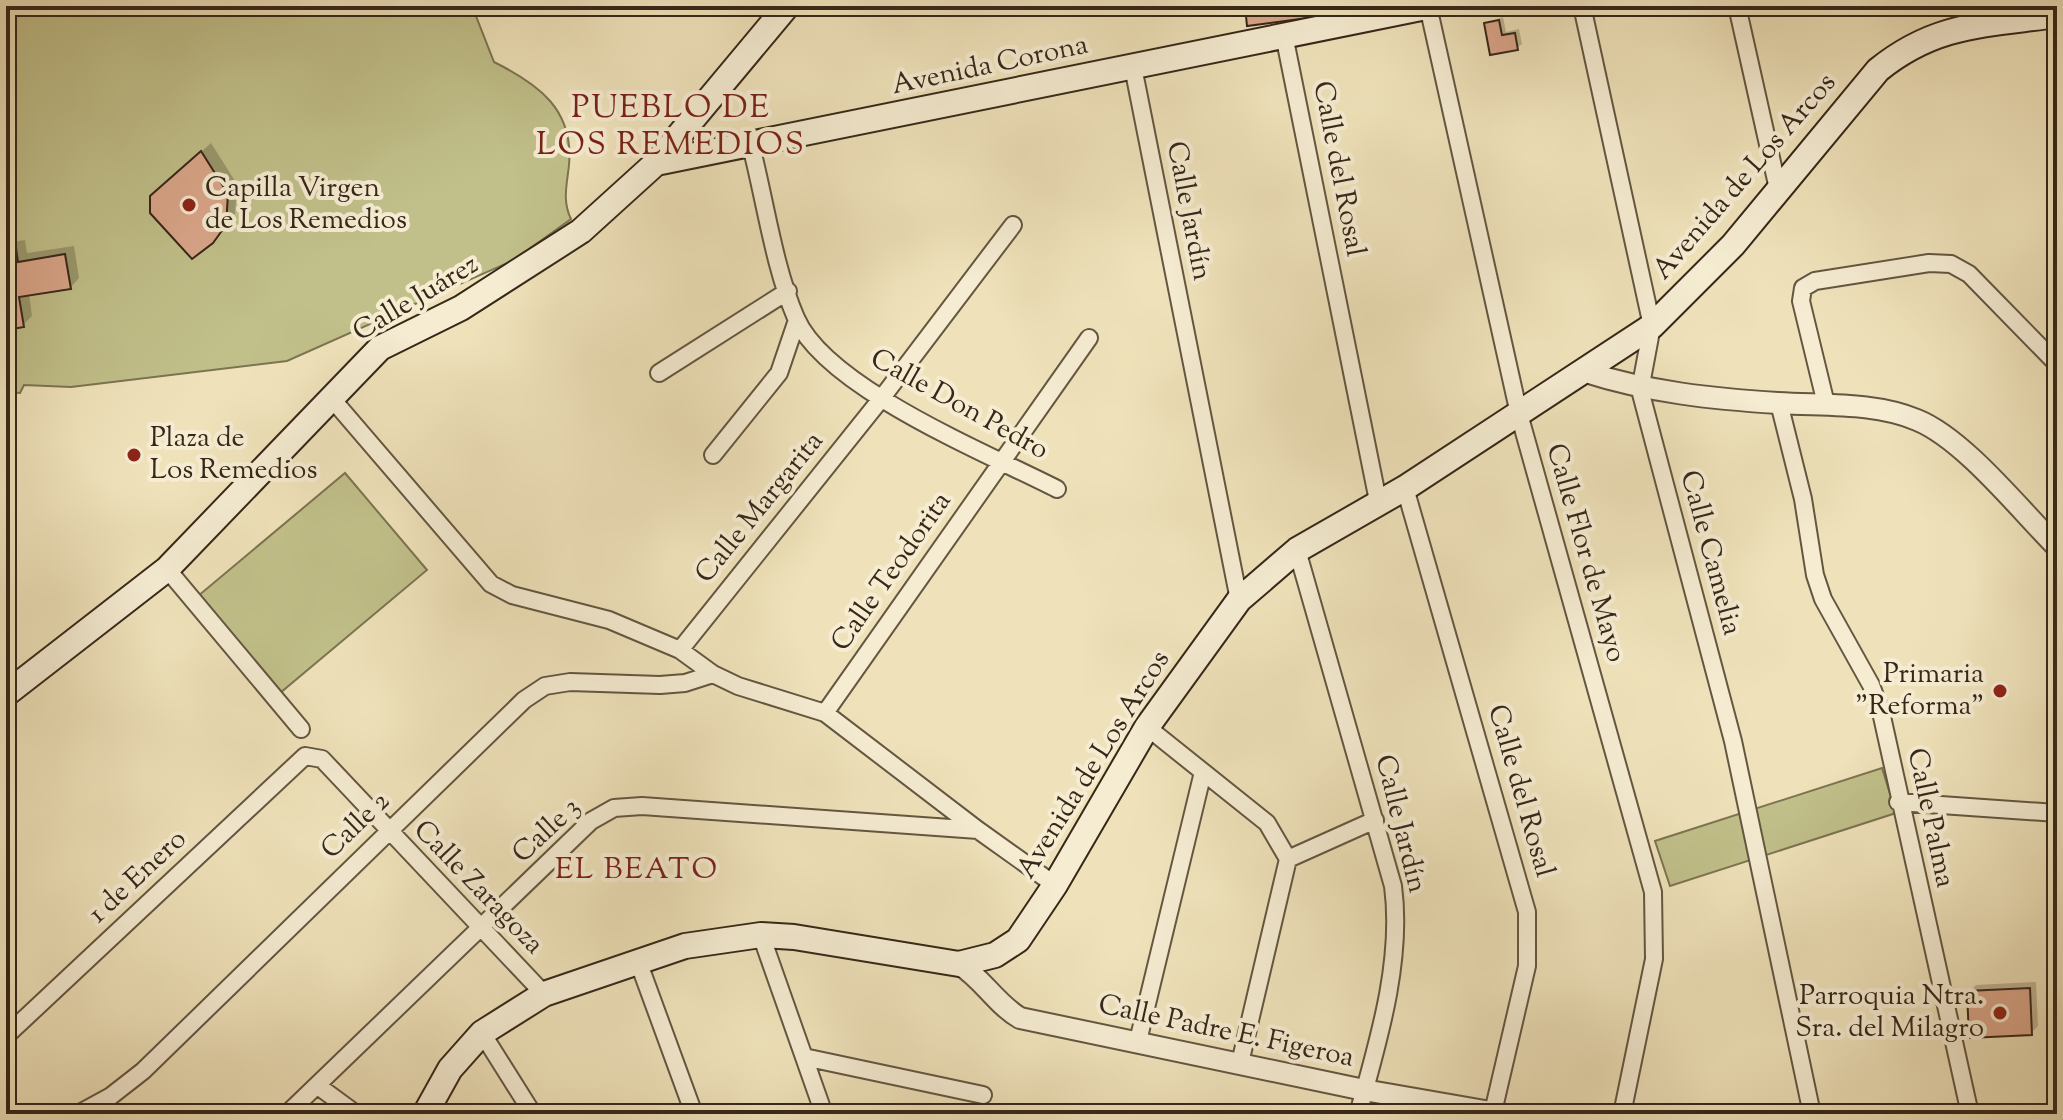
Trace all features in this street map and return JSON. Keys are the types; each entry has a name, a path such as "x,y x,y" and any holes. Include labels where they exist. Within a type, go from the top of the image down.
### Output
{"main road":[{"name":"Calle Juárez","path":"6,694 167,569 380,348 461,308 581,231 656,163 787,6"},
{"name":"Avenida Corona","path":"656,163 1430,6"},
{"name":"Avenida de Los Arcos","path":"425,1114 450,1069 482,1033 544,994 685,946 761,935 959,964 995,955 1018,940 1055,885 1147,727 1239,600 1297,550 1405,488 1652,326 1733,245 1878,70 1906,48 1936,34 2057,15"}],"street":[{"name":"Calle Flor de Mayo","path":"1430,6 1519,414 1653,892 1654,959 1622,1114"},
{"name":"Calle Camelia","path":"1582,6 1652,326 1640,390 1733,741 1812,1114"},
{"path":"1737,6 1778,189"},
{"name":"Calle del Rosal","path":"1284,35 1378,501"},
{"name":"Calle Jardín","path":"1133,67 1239,600"},
{"name":"Calle Don Pedro","path":"751,146 797,320 820,353 881,399 1057,489"},
{"name":"Calle Margarita","path":"680,650 881,399 1013,225"},
{"path":"1826,404 1801,301 1803,288 1829,279 1929,263 1951,264 1969,274 2057,364"},
{"path":"659,373 788,291"},
{"path":"713,455 779,373 797,320"},
{"name":"Calle Teodorita","path":"825,713 1089,338"},
{"path":"1586,372 1640,390 1779,403 1826,404 1889,411 1919,420 1949,439 2057,547"},
{"path":"333,400 491,584 512,595 609,620 680,650 713,674 778,701 825,713 1055,885"},
{"name":"Calle Palma","path":"1779,403 1803,499 1815,575 1823,599 1871,685 1881,712 1898,802 1970,1114"},
{"name":"Calle del Rosal","path":"1405,488 1527,912 1527,966 1498,1113"},
{"name":"Calle Jardín","path":"1297,550 1393,886 1397,929 1358,1114"},
{"path":"167,569 301,729"},
{"name":"Calle 2","path":"78,1114 111,1096 143,1071 524,700 545,686 570,682 660,685 685,683 713,674"},
{"path":"1147,727 1267,823 1288,859 1240,1063"},
{"name":"Calle Zaragoza","path":"305,756 322,759 544,994"},
{"name":"1 de Enero","path":"6,1036 305,756"},
{"path":"1138,1041 1203,772"},
{"path":"1898,802 2057,815"},
{"name":"Calle 3","path":"287,1114 591,821 614,808 642,806 978,830"},
{"path":"1288,859 1375,820"},
{"path":"761,935 824,1114"},
{"path":"638,961 694,1114"},
{"name":"Calle Padre E. Figeroa","path":"959,964 976,975 1006,1009 1020,1018 1364,1090 1498,1113"},
{"path":"482,1033 533,1114"},
{"path":"804,1057 983,1095"},
{"path":"318,1086 356,1114"}],"shaded area":[{"path":"6,6 472,6 494,62 538,89 550,101 566,128 569,165 566,199 571,219 514,260 287,361 71,387 24,385 20,393 6,392"},
{"path":"345,473 427,570 280,693 198,596"},
{"path":"1882,768 1896,813 1670,886 1655,841"}],"building":[{"path":"1245,6 1398,6 1247,26"},
{"path":"1499,20 1502,35 1515,33 1518,50 1490,55 1484,23"},
{"name":"Capilla Virgen de Los Remedios","path":"201,151 228,194 226,225 213,243 192,259 150,213 150,196"},
{"path":"16,248 18,262 65,254 71,289 19,297 24,327 6,330 6,250"},
{"name":"Parroquia Ntra. Sra. del Milagro","path":"2030,988 2032,1035 1969,1038 1967,991"}],"place":[{"name":"Capilla Virgen de Los Remedios","path":"189,205"},
{"name":"Plaza de Los Remedios","path":"134,455"},
{"name":"Primaria \"Reforma\"","path":"2000,691"},
{"name":"Parroquia Ntra. Sra. del Milagro","path":"2000,1013"}],"district":[{"name":"PUEBLO DE LOS REMEDIOS","path":"671,128"},
{"name":"EL BEATO","path":"637,870"}]}
